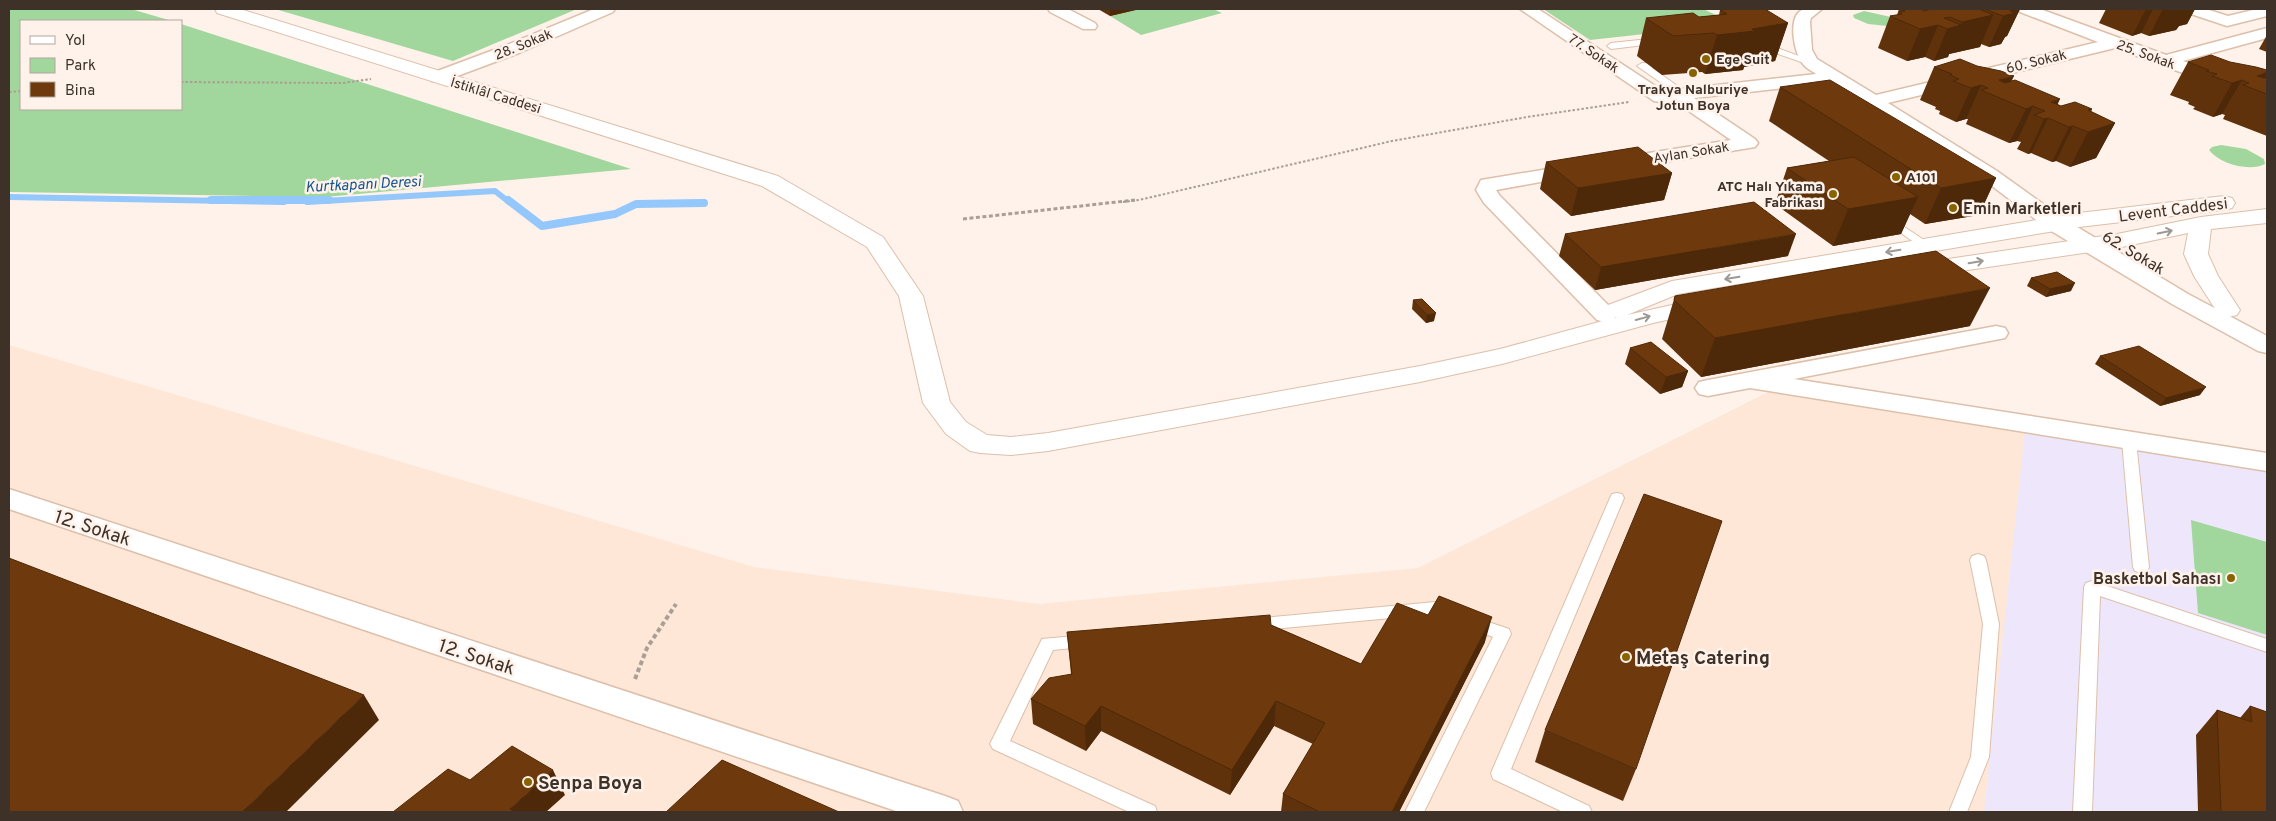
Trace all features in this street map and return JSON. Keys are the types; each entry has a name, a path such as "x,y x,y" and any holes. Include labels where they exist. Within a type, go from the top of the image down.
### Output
{"street":[{"name":"İstiklâl Caddesi","path":"223,9 770,181 875,242 911,296 937,402 956,428 980,444 1011,446 1048,442 1349,388 1495,358"},
{"name":"28. Sokak","path":"438,77 513,49 607,9"},
{"path":"1056,9 1089,26"},
{"name":"77. Sokak","path":"1528,9 1673,95"},
{"path":"1810,62 1803,50 1802,22 1804,16 1814,9"},
{"name":"25. Sokak","path":"2026,9 2267,99"},
{"path":"2191,9 2228,21 2260,13"},
{"path":"2236,9 2260,13"},
{"path":"2165,61 2267,33"},
{"name":"60. Sokak","path":"1871,102 2114,42"},
{"name":"62. Sokak","path":"1810,62 1871,102 2068,222 2117,241 2228,310 2267,346"},
{"path":"1673,95 1832,77"},
{"name":"Aylan Sokak","path":"1605,315 1491,199 1486,190 1488,184 1748,143 1673,95"},
{"name":"Levent Caddesi","path":"1495,358 1672,288 2068,222 2267,198"},
{"path":"1902,273 2117,241 2201,224 2267,216"},
{"name":"62. Sokak","path":"2068,222 2090,245 2180,299 2267,346"},
{"path":"2201,224 2196,254 2206,276 2228,310"},
{"path":"1495,358 1672,310 1873,277"},
{"path":"1708,388 1996,332"},
{"path":"1749,380 2267,462"},
{"name":"12. Sokak","path":"9,499 945,812"}],"lane":[{"path":"1611,46 1670,40"},
{"path":"1755,41 1771,50 1810,62"},
{"path":"1650,66 1642,66 1673,95"},
{"path":"1880,214 1926,246"},
{"path":"2129,441 2141,567"},
{"path":"1582,812 1500,773 1617,498"},
{"path":"1958,812 1980,757 1992,624 1978,560"},
{"path":"2082,812 2092,587 2267,646"},
{"path":"1236,627 1435,608 1504,634 1414,812"},
{"path":"1108,639 1048,644 999,744 1146,812"}],"path":[{"path":"182,82 343,83 372,79"},
{"path":"963,219 1139,200 1392,141 1527,117 1673,95"},
{"path":"625,705 647,648 676,604"}],"shaded area":[{"path":"9,345 754,567 1039,604 1418,568 1770,391 2267,469 2267,812 9,812"},
{"path":"2025,431 2267,469 2267,812 1984,812"}],"green space":[{"path":"9,9 131,9 169,20 20,20 20,110 182,110 182,24 631,169 325,197 9,192"},
{"path":"275,9 577,9 453,61"},
{"path":"1140,9 1213,9 1222,13 1141,35 1110,16"},
{"path":"1543,9 1703,9 1736,24 1590,40"},
{"path":"1864,11 1891,17 1887,26 1868,24 1854,18 1853,15"},
{"path":"2221,145 2246,149 2264,159 2265,164 2243,167 2227,163 2209,150 2212,147"},
{"name":"Basketbol Sahası","path":"2191,520 2267,542 2267,635 2198,613"}],"building":[{"path":"1765,9 1788,23 1752,29 1755,31 1717,35 1714,33 1673,36 1646,18 1693,13 1699,17 1719,15 1727,14 1720,10"},
{"path":"1901,9 1920,9 1925,11 1931,9 1979,9 1993,15 1962,22 1950,17 1944,18 1961,25 1947,29 1938,25 1920,29 1890,16 1902,14 1899,12 1905,11"},
{"path":"1985,9 2016,9 2010,11 2015,13 2003,16"},
{"path":"2211,55 2230,62 2267,70 2267,72 2257,76 2267,77 2267,94 2243,85 2249,83 2242,80 2232,83 2212,76 2217,74 2188,62"},
{"path":"1960,59 1977,66 2014,76 1999,80 2005,83 2015,80 2060,99 2051,102 2061,106 2075,102 2092,109 2088,110 2115,123 2088,132 2073,126 2069,127 2048,118 2044,119 2034,115 2045,111 2033,106 2026,109 1981,90 1988,88 1981,85 1971,88 1953,81 1959,79 1934,67"},
{"path":"1830,80 1996,178 1941,188 1780,87"},
{"path":"1638,147 1672,173 1578,188 1546,162"},
{"path":"1854,157 1918,197 1848,209 1787,168"},
{"path":"1754,202 1796,234 1601,267 1565,234"},
{"path":"1936,251 1990,288 1715,338 1674,300 1675,296"},
{"path":"2057,272 2075,283 2050,289 2031,278"},
{"path":"1422,299 1436,313 1427,315 1413,300"},
{"path":"1651,342 1688,371 1666,377 1630,348"},
{"path":"2139,346 2206,387 2166,398 2100,356"},
{"name":"Metaş Catering","path":"1644,494 1722,521 1636,769 1545,730"},
{"path":"9,558 364,695 242,812 9,812"},
{"path":"1439,596 1492,617 1392,812 1320,812 1283,794 1325,723 1276,701 1232,770 1101,706 1085,726 1031,699 1049,678 1072,674 1067,632 1270,615 1271,625 1361,664 1397,603 1428,615"},
{"path":"2250,706 2267,712 2267,812 2221,812 2217,710 2252,722"},
{"path":"512,746 553,770 510,809 514,812 393,812 448,769 470,780"},
{"path":"722,760 839,812 666,812"}],"waterway":[{"name":"Kurtkapanı Deresi","path":"307,202 495,191 509,202"},
{"name":"Kurtkapanı Deresi","path":"9,197 284,202"},
{"name":"Kurtkapanı Deresi","path":"211,200 329,200"},
{"name":"Kurtkapanı Deresi","path":"508,200 542,226 615,214 636,204 704,203"}],"place":[{"name":"Ege Suit","path":"1706,59"},
{"name":"Trakya Nalburiye Jotun Boya","path":"1693,73"},
{"name":"A101","path":"1896,177"},
{"name":"ATC Halı Yıkama Fabrikası","path":"1833,194"},
{"name":"Emin Marketleri","path":"1953,208"},
{"name":"Basketbol Sahası","path":"2231,578"},
{"name":"Metaş Catering","path":"1626,657"},
{"name":"Senpa Boya","path":"528,782"}]}
